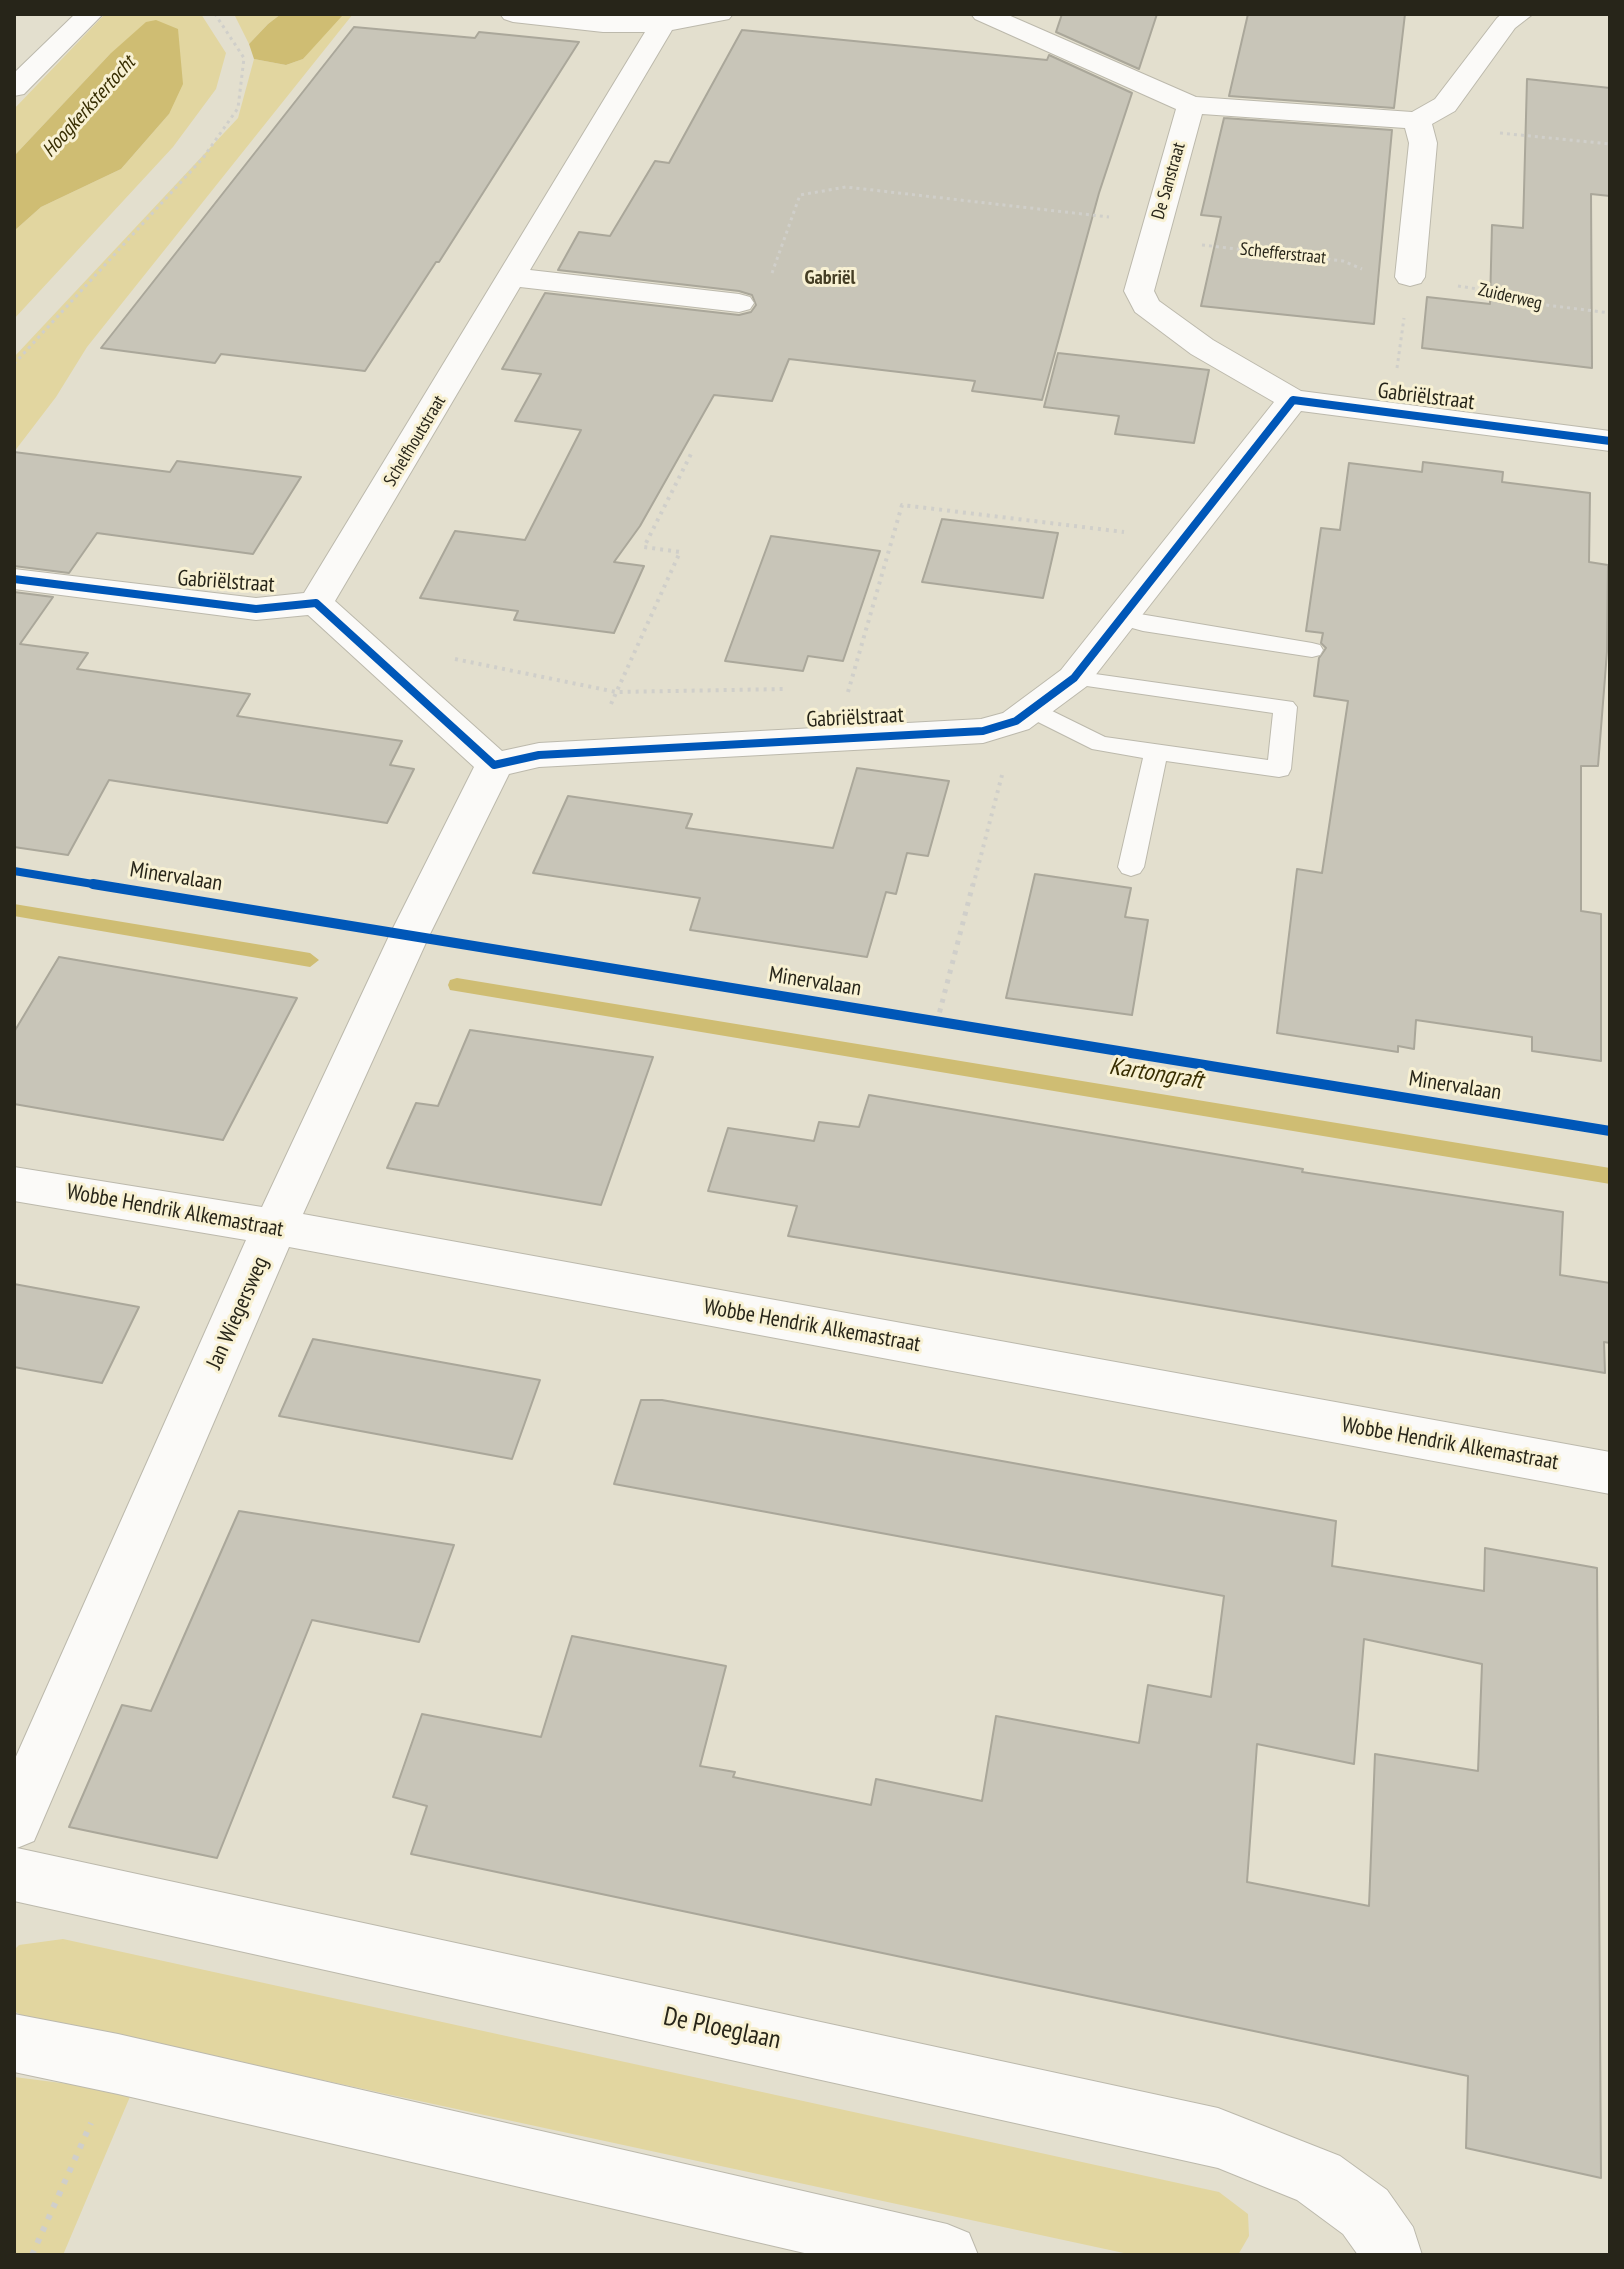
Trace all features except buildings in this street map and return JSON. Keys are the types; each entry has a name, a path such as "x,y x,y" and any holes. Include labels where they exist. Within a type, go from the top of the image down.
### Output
{"street":[{"path":"14,88 90,14"},
{"path":"513,14 603,24 663,24 720,14"},
{"path":"984,14 1191,105 1417,121 1445,105 1506,23 1520,14"},
{"name":"Schelfhoutstraat","path":"316,603 663,24"},
{"name":"De Sanstraat","path":"1191,105 1139,291 1146,306 1202,347 1293,400"},
{"path":"1410,277 1423,143 1417,121"},
{"path":"511,277 739,303"},
{"name":"Gabriëlstraat","path":"494,765 539,755 983,731 1024,715 1074,678 1293,400 1610,441"},
{"name":"Gabriëlstraat","path":"14,579 256,609 316,603"},
{"path":"316,603 494,765"},
{"name":"Jan Wiegersweg","path":"14,1823 275,1227 409,936 494,765"},
{"name":"Wobbe Hendrik Alkemastraat","path":"14,1184 275,1227 1610,1473"},
{"name":"De Ploeglaan","path":"14,1874 1218,2138 1318,2178 1365,2212 1391,2249 1391,2255"},
{"path":"14,2043 118,2064 947,2255"}],"lane":[{"path":"1122,618 1143,624 1312,650"},
{"path":"1024,715 1100,744 1279,769 1285,707 1074,678"},
{"path":"1131,867 1156,752"}],"path":[{"path":"14,364 203,158 238,108 244,58 215,14"},
{"path":"1500,133 1610,144"},
{"path":"1391,413 1410,277"},
{"path":"588,753 680,552 644,547 693,450"},
{"path":"834,739 902,505 1185,539"},
{"path":"446,657 616,692 787,689"},
{"path":"834,688 864,687"},
{"path":"937,1022 1024,715"},
{"path":"921,1019 952,1025"},
{"path":"32,2255 118,2064"}],"shaded area":[{"path":"105,14 201,14 226,53 216,89 173,147 14,319 14,231 41,207 121,169 169,114 110,54 14,156 14,109"},
{"path":"234,14 281,14 249,44"},
{"path":"341,14 353,14 87,347 56,397 14,452 14,357 238,118 254,59 286,65 303,59"},
{"path":"63,1939 1219,2192 1248,2214 1249,2236 1238,2255 1133,2255 21,2015 14,2011 14,1950 19,1945"},
{"path":"14,2077 132,2092 63,2255 14,2255"}],"water":[{"path":"281,14 342,16 303,59 286,65 254,59 249,44"},
{"name":"Hoogkerkstertocht","path":"156,20 178,29 183,84 169,114 121,169 41,207 14,231 14,156 110,54 146,22"}],"waterway":[{"name":"Kartongraft","path":"14,910 310,960"},
{"name":"Kartongraft","path":"457,985 1610,1176"}],"cycle path":[{"path":"14,579 256,609 316,603 494,765 539,755 983,731 1016,721 1074,678 1293,400 1610,441"},
{"name":"Minervalaan","path":"14,871 1610,1131"}],"district":[{"name":"Gabriël","path":"830,278"}]}
